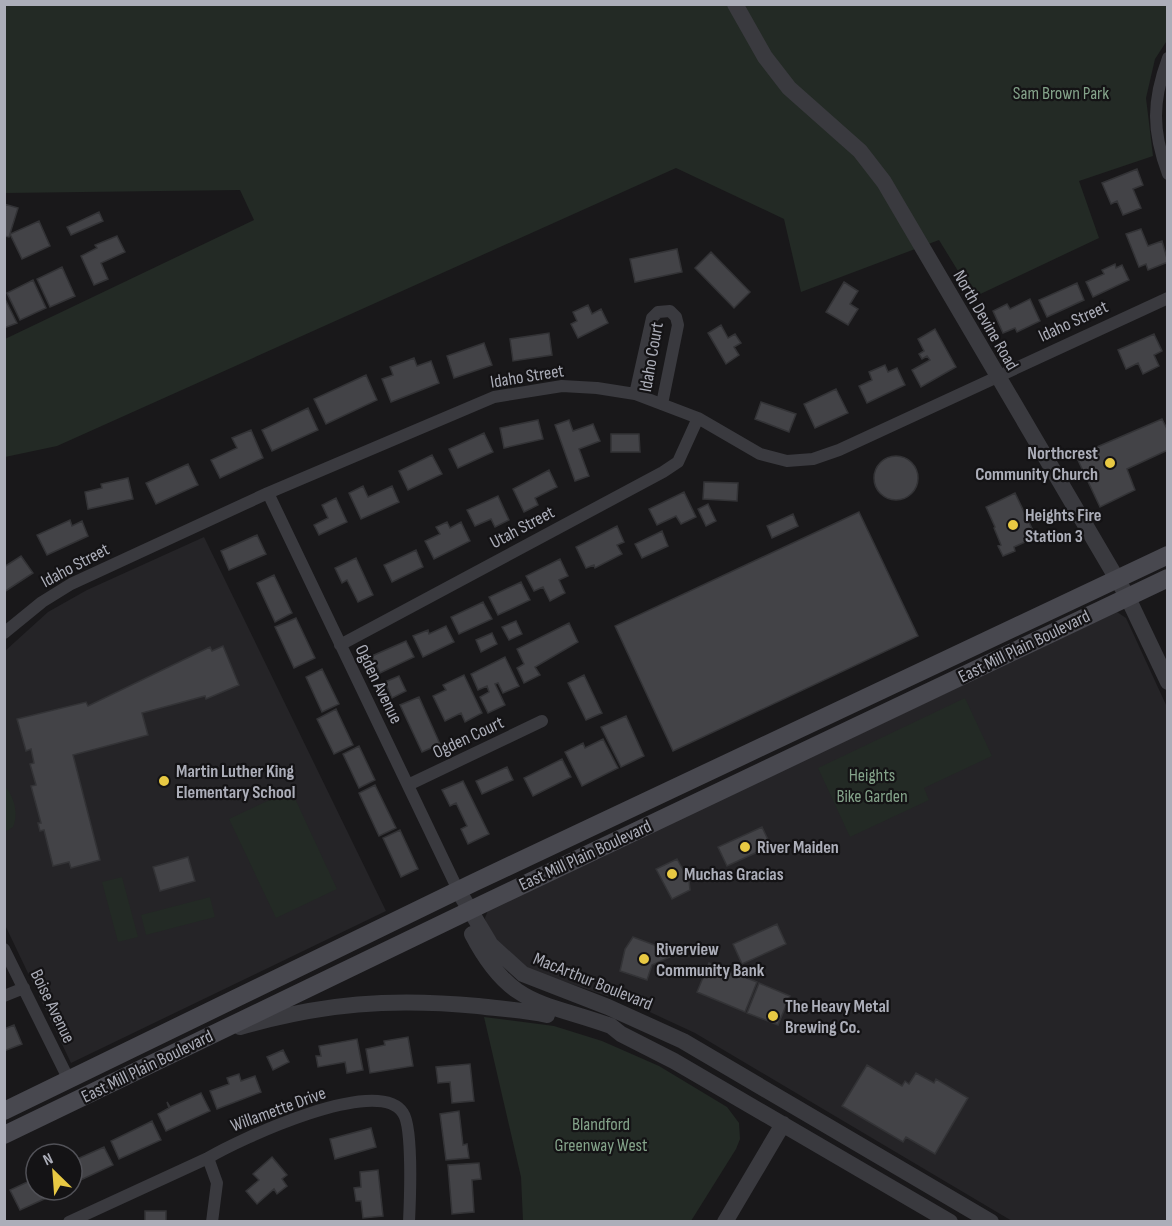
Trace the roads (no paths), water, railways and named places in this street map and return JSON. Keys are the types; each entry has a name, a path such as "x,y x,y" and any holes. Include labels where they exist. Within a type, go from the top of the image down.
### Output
{"main road":[{"name":"East Mill Plain Boulevard","path":"4,1111 458,890 1167,555"},
{"name":"East Mill Plain Boulevard","path":"4,1136 466,912 1167,578"},
{"path":"892,709 892,699 897,694 977,655 994,636"},
{"path":"774,766 773,754 842,719 861,699"}],"street":[{"name":"North Devine Road","path":"735,4 765,57 789,88 860,151 884,182 996,377 1127,596 1167,681"},
{"path":"1167,58 1156,91 1156,123 1167,174"},
{"name":"Idaho Street","path":"4,633 71,584 268,493 494,397 562,386 635,394 698,417 759,453 787,461 813,459 839,450 1167,298"},
{"name":"Idaho Court","path":"635,394 652,318 658,312 670,311 676,317 678,325 662,404"},
{"name":"Utah Street","path":"340,645 663,472 678,462 698,417"},
{"name":"Ogden Avenue","path":"268,493 458,890"},
{"name":"Ogden Court","path":"408,785 542,721"},
{"name":"MacArthur Boulevard","path":"458,890 466,912 495,971 521,996 611,1026 621,1034 674,1061 950,1221"},
{"name":"MacArthur Boulevard","path":"466,912 491,945 523,974 608,1007 683,1041 991,1221"},
{"name":"Boise Avenue","path":"4,949 69,1080"},
{"path":"4,996 24,988"},
{"path":"205,1038 290,1013 366,1002 399,1001 525,1011 563,1019 607,1034 621,1034"},
{"name":"Willamette Drive","path":"69,1221 208,1158 229,1146 330,1107 371,1101 392,1102 404,1113 409,1140 409,1221"},
{"path":"725,1221 783,1124"},
{"path":"208,1158 217,1183 212,1221"}],"place":[{"name":"Northcrest Community Church","path":"1110,463"},
{"name":"Heights Fire Station 3","path":"1013,525"},
{"name":"Martin Luther King Elementary School","path":"164,781"},
{"name":"River Maiden","path":"745,847"},
{"name":"Muchas Gracias","path":"672,874"},
{"name":"Riverview Community Bank","path":"644,959"},
{"name":"The Heavy Metal Brewing Co.","path":"773,1016"}],"park label":[{"name":"Sam Brown Park","path":"1061,93"},
{"name":"Heights Bike Garden","path":"872,785"},
{"name":"Blandford Greenway West","path":"601,1134"}]}
